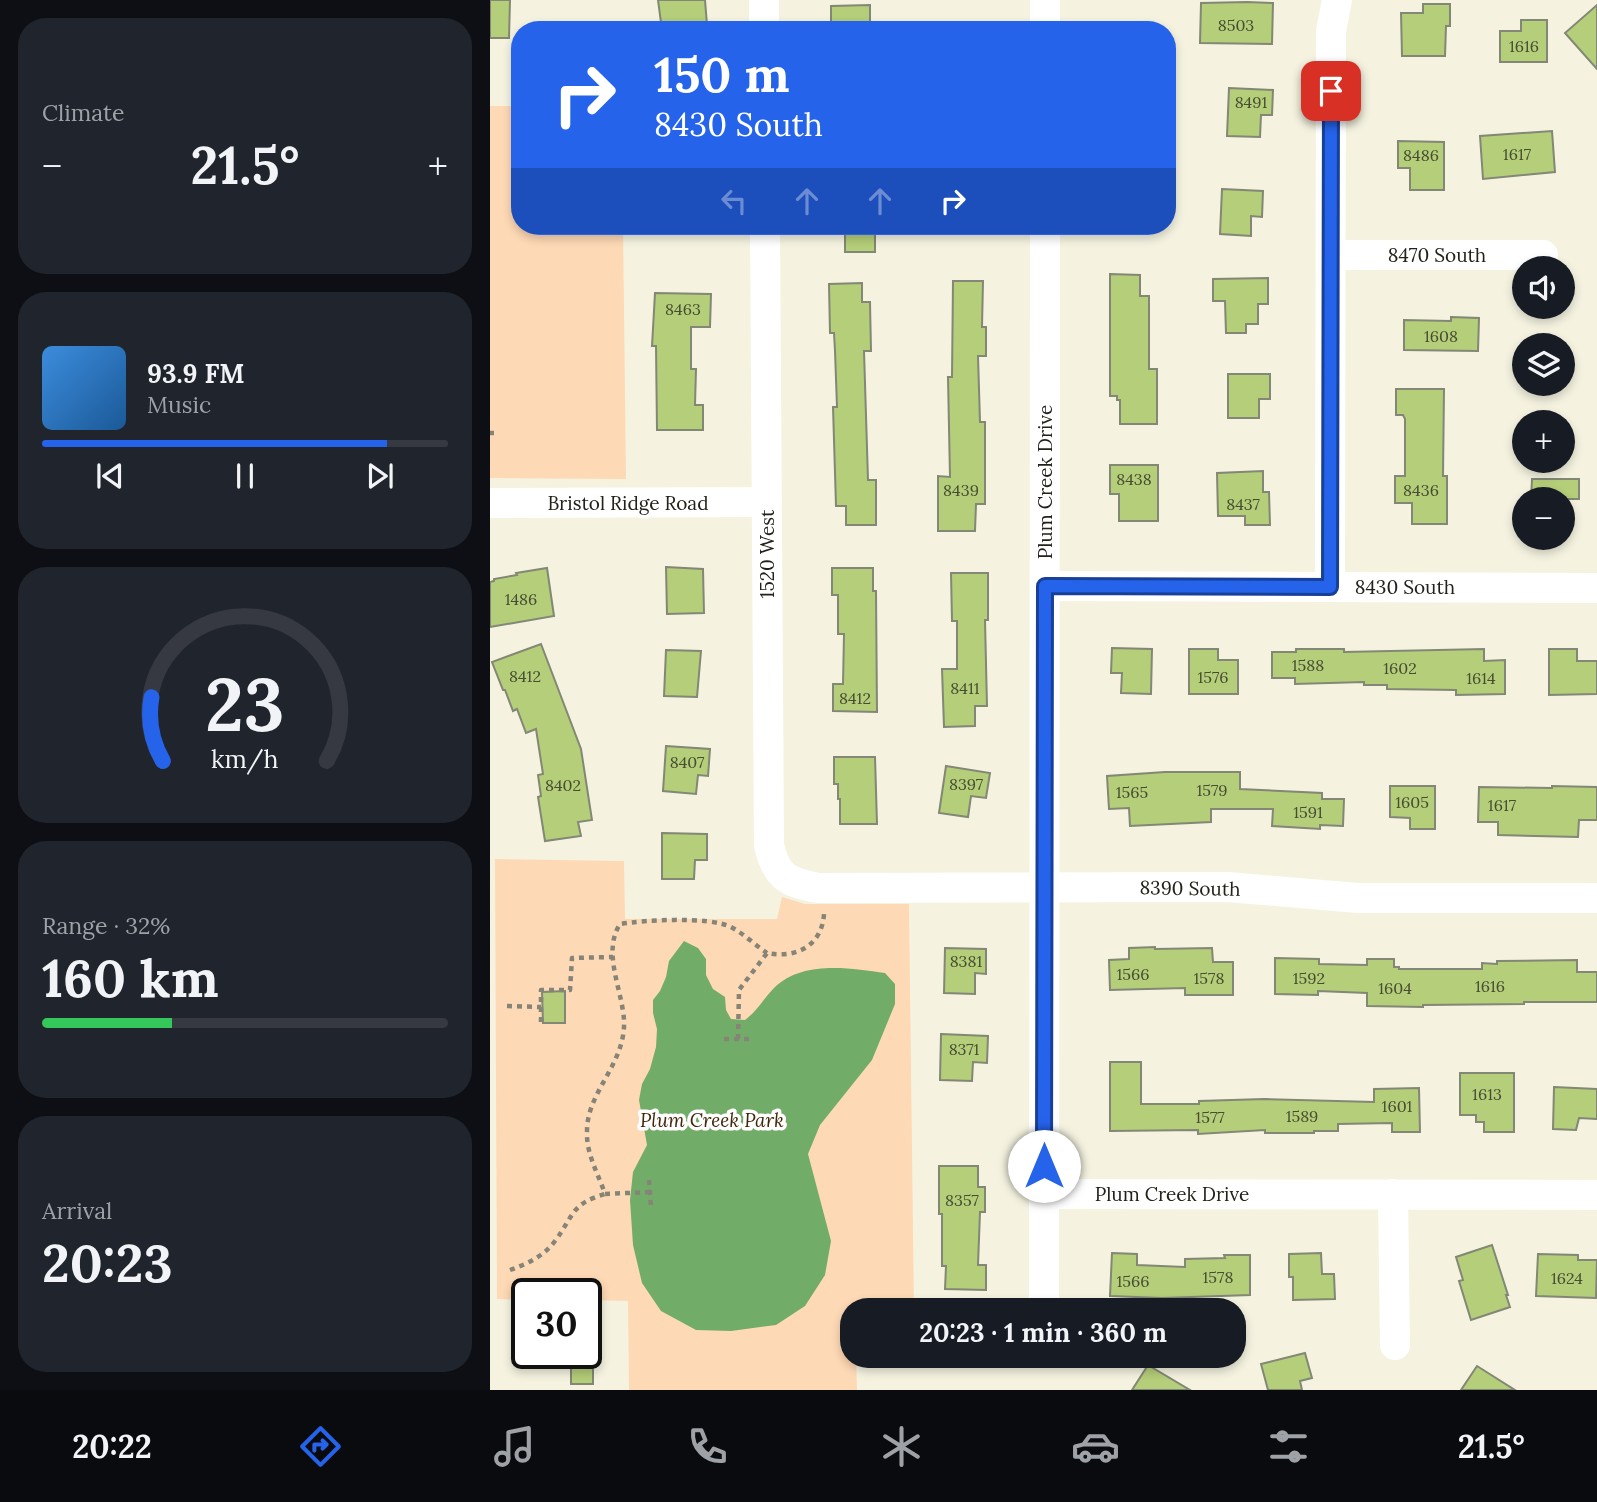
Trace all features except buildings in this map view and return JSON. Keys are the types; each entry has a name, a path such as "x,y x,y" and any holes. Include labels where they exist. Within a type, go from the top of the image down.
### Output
{"street":[{"path":"764,0 764,21"},
{"path":"1045,0 1045,21"},
{"path":"1330,587 1331,31 1336,0"},
{"name":"1520 West","path":"765,235 769,845 773,864 785,878"},
{"name":"Plum Creek Drive","path":"1045,235 1044,1194 1597,1195"},
{"name":"8470 South","path":"1331,255 1543,255"},
{"name":"Bristol Ridge Road","path":"490,503 767,502"},
{"name":"8430 South","path":"1045,586 1597,588"},
{"name":"8390 South","path":"785,878 819,888 1228,887 1357,898 1597,898"},
{"path":"1044,1194 1044,1298"},
{"path":"1393,1194 1395,1345"}],"path":[{"path":"605,1194 588,1148 589,1115 617,1057 624,1022 613,957 614,934 620,925 637,921 716,922 730,927 767,953 787,955 806,949 816,939 823,925 824,914"},
{"path":"738,1039 739,990 767,953"},
{"path":"541,1022 541,990 570,990 572,958 613,957"},
{"path":"507,1006 541,1007"},
{"path":"724,1039 752,1039"},
{"path":"596,1169 605,1166"},
{"path":"649,1180 651,1207"},
{"path":"510,1270 544,1253 579,1206 605,1194 650,1192"}],"green space":[{"path":"490,106 511,106 511,235 623,235 626,479 490,478"},
{"name":"Plum Creek Park","path":"495,859 624,861 625,919 777,919 782,897 805,904 909,904 914,1298 840,1298 840,1368 856,1368 857,1390 629,1390 628,1301 602,1300 602,1278 511,1278 511,1299 497,1299"}],"shaded area":[{"path":"684,941 698,948 706,959 706,975 713,989 725,997 726,1010 731,1019 745,1020 785,979 812,970 842,968 885,973 895,984 895,1004 872,1060 820,1125 808,1154 831,1241 825,1275 805,1306 776,1325 731,1331 696,1330 661,1311 642,1283 633,1245 630,1200 633,1172 647,1145 639,1100 656,1047 657,1029 653,1000 666,977 669,961"}],"route":[{"path":"1044,1166 1045,586 1330,587 1331,91"}]}
